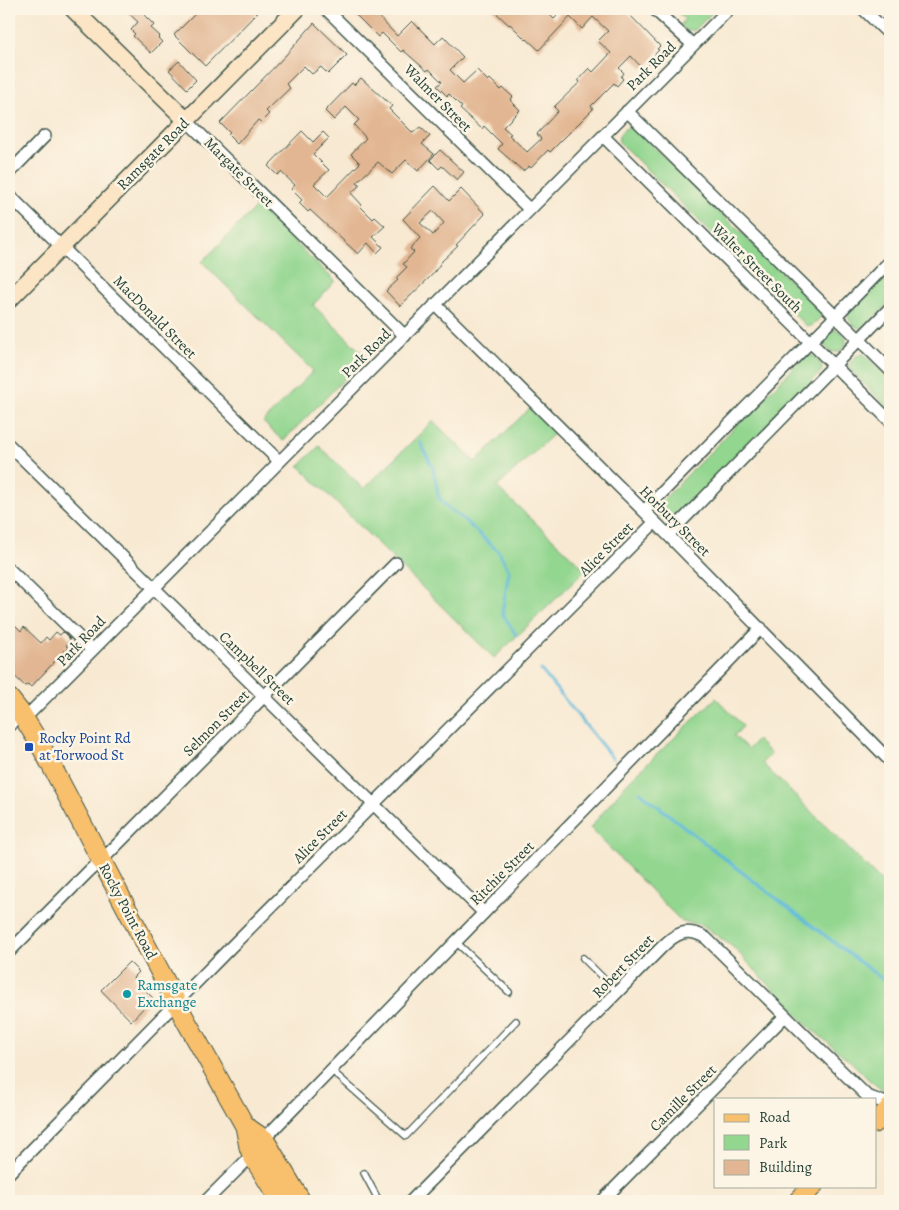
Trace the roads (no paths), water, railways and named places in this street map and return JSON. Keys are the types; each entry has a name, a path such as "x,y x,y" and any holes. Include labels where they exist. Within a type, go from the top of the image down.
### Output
{"main road":[{"name":"Margate Street","path":"73,9 186,120"},
{"name":"Ramsgate Road","path":"9,300 297,9"},
{"name":"Rocky Point Road","path":"16,714 101,861 245,1126 252,1155 280,1201"},
{"path":"876,1122 890,1108"},
{"name":"Rocky Point Road","path":"245,1126 264,1139 300,1201"},
{"path":"798,1201 811,1188"}],"street":[{"name":"Walmer Street","path":"326,9 530,209"},
{"path":"654,9 693,45"},
{"name":"Park Road","path":"16,714 92,650 729,9"},
{"path":"863,9 890,35"},
{"name":"Walter Street South","path":"627,111 890,370"},
{"name":"Margate Street","path":"186,120 405,336"},
{"path":"9,173 45,136"},
{"name":"Walter Street South","path":"603,136 890,421"},
{"name":"MacDonald Street","path":"9,195 279,462"},
{"name":"Alice Street","path":"644,511 890,261"},
{"name":"Horbury Street","path":"435,304 761,628 826,698 890,761"},
{"path":"668,535 890,308"},
{"name":"Campbell Street","path":"9,445 484,913"},
{"name":"Alice Street","path":"9,1173 373,804 655,522"},
{"name":"Selmon Street","path":"9,952 396,563"},
{"path":"9,568 92,650"},
{"name":"Ritchie Street","path":"264,1139 761,628"},
{"name":"Robert Street","path":"411,1201 672,938 686,933 696,934 710,942 867,1097"},
{"name":"Camille Street","path":"602,1201 785,1016"},
{"name":"Robert Street","path":"876,1100 890,1102"},
{"path":"206,1201 252,1155"}],"lane":[{"path":"456,942 509,992"},
{"path":"583,958 618,993"},
{"path":"331,1070 406,1136 516,1021"},
{"path":"364,1173 379,1201"}],"waterway":[{"path":"420,442 433,468 439,498 499,552 509,571 502,613 516,635"},
{"path":"541,670 613,759"},
{"path":"640,792 890,985"}],"place":[{"name":"Rocky Point Rd at Torwood St","path":"29,747"},
{"name":"Ramsgate Exchange","path":"127,994"}]}
